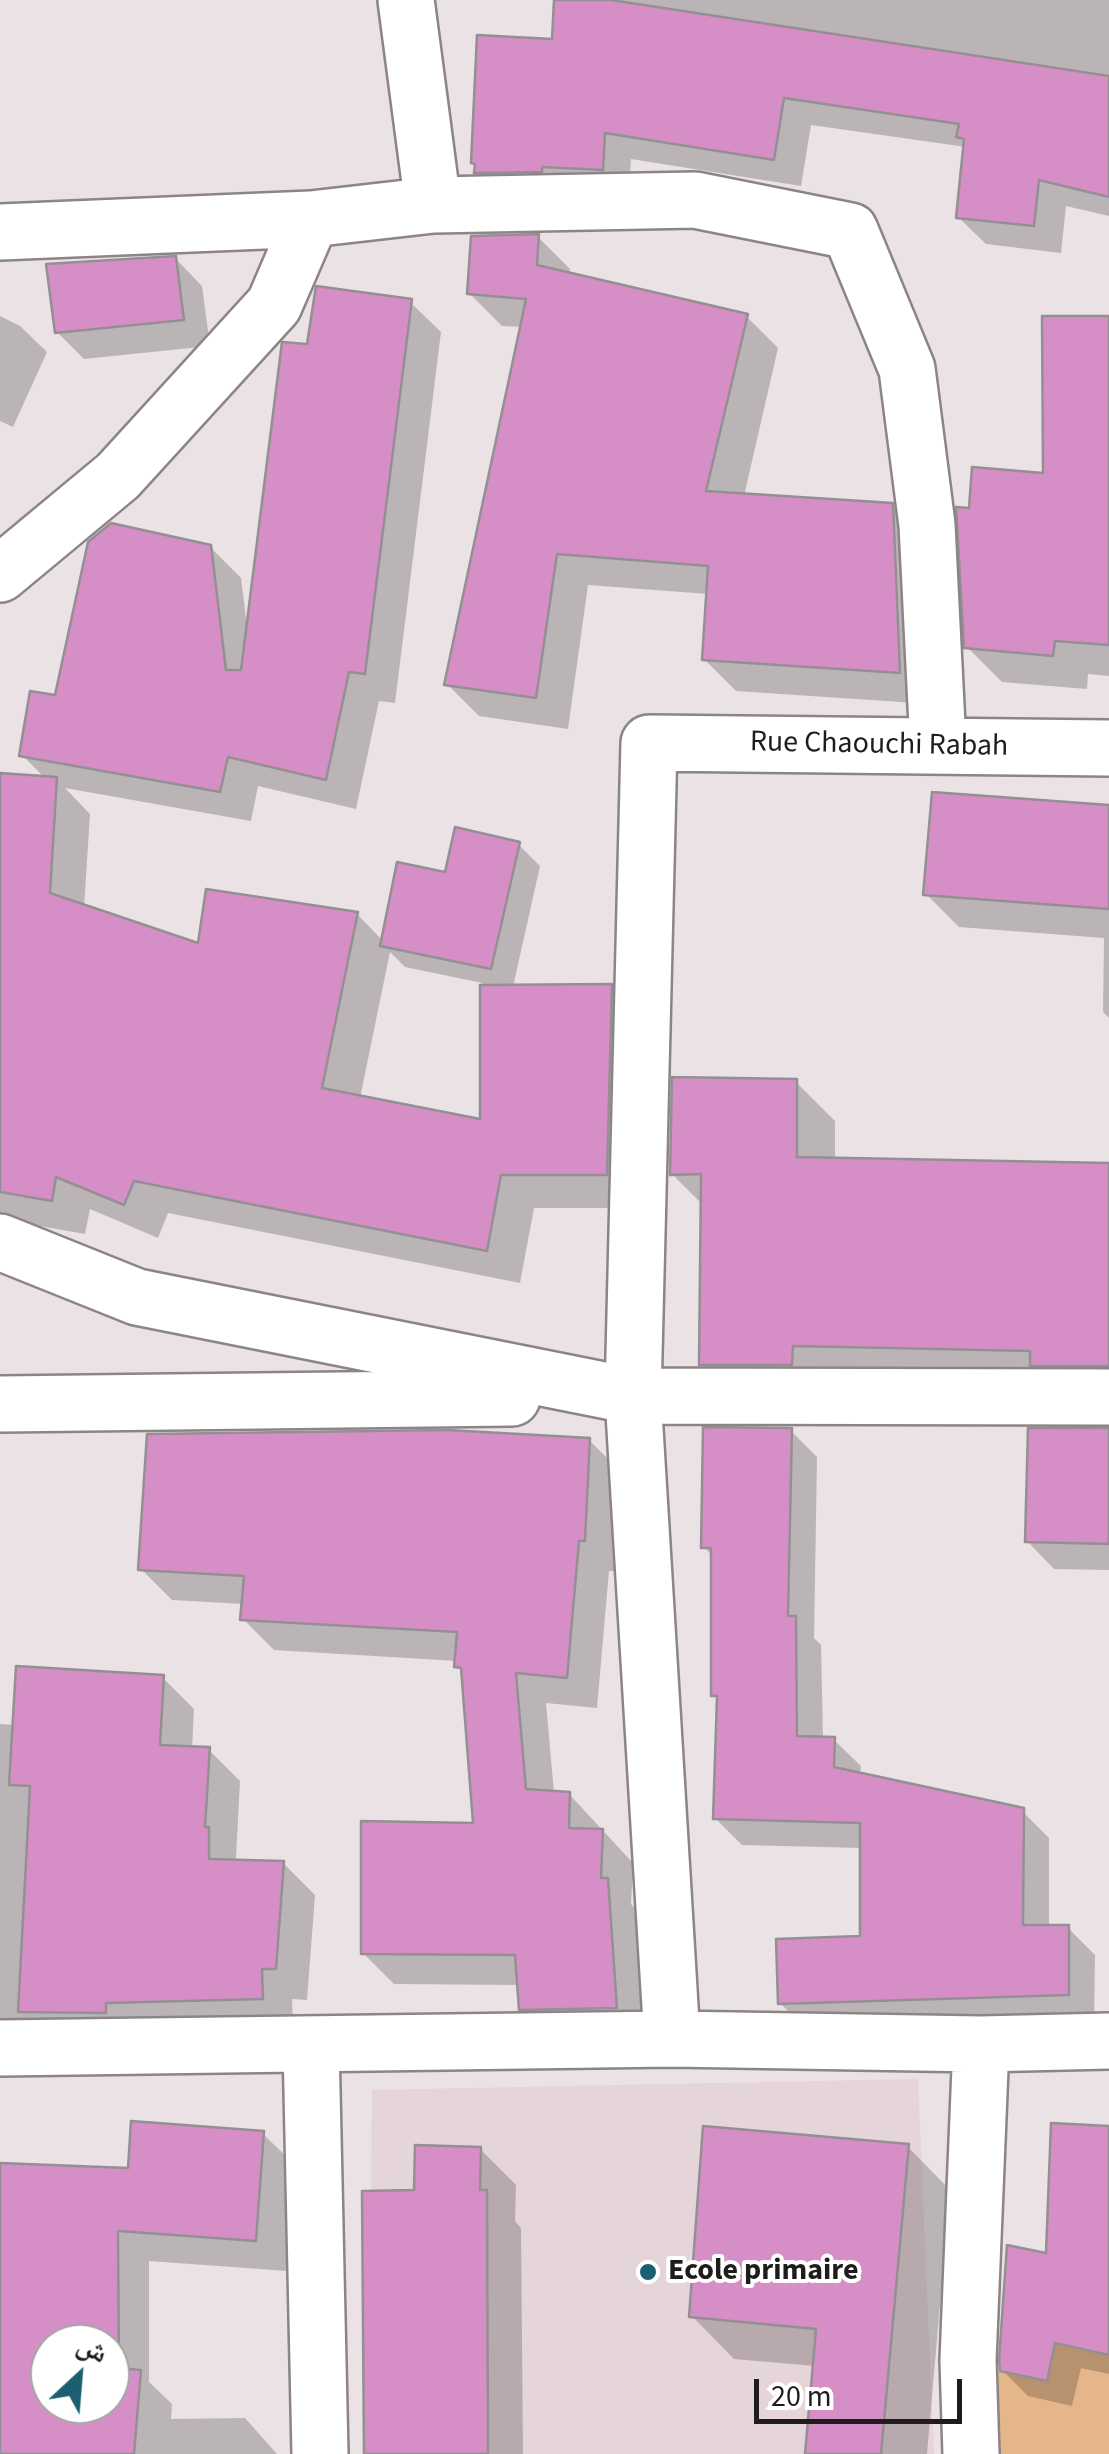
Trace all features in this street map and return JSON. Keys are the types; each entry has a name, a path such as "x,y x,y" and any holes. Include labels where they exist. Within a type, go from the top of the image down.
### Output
{"street":[{"path":"406,0 433,205"},
{"path":"0,232 311,220 433,205 695,200 850,231 907,368 927,525 938,746"},
{"path":"0,574 118,476 274,305 311,220"},
{"name":"Rue Chaouchi Rabah","path":"633,1396 649,743 1109,748"},
{"path":"0,1242 136,1297 633,1396"},
{"path":"633,1396 672,2039"},
{"path":"0,1404 633,1396 1109,1397"},
{"path":"0,2048 672,2039 1109,2042"},
{"path":"972,2454 968,2360 981,2044"},
{"path":"311,2046 320,2454"}],"shaded area":[{"name":"Ecole primaire","path":"918,2079 934,2454 368,2454 372,2090"},
{"path":"1055,2343 1109,2355 1109,2454 971,2454 980,2367 1046,2381"}],"building":[{"path":"554,0 611,0 1109,76 1109,197 1039,180 1034,226 956,218 964,139 956,137 959,124 784,98 774,160 605,133 603,170 542,167 542,172 474,173 475,164 471,163 477,35 552,39"},
{"path":"539,234 537,265 748,314 706,491 893,503 900,673 702,660 708,566 557,554 536,698 444,685 526,299 467,294 471,236"},
{"path":"176,256 184,320 55,333 46,264"},
{"path":"316,286 412,299 365,674 349,672 326,780 228,757 220,792 19,756 30,691 55,695 88,542 111,523 211,545 226,670 241,670 282,342 307,344"},
{"path":"1042,316 1109,316 1109,645 1055,641 1053,656 964,648 956,507 969,508 972,467 1043,473"},
{"path":"0,773 57,777 50,893 198,943 206,889 358,912 322,1088 480,1119 480,985 612,984 607,1175 501,1175 487,1251 134,1181 124,1205 56,1177 52,1201 0,1192"},
{"path":"932,792 1109,805 1109,909 923,895"},
{"path":"455,827 520,842 491,969 380,946 397,862 445,872"},
{"path":"672,1077 797,1079 797,1157 1109,1163 1109,1366 1030,1366 1030,1351 793,1346 792,1365 699,1365 701,1174 670,1175"},
{"path":"703,1427 792,1428 788,1616 796,1616 797,1736 835,1737 834,1767 1024,1808 1023,1925 1069,1925 1069,1995 778,2004 776,1939 860,1936 860,1823 713,1819 717,1696 711,1696 711,1548 701,1548"},
{"path":"1028,1428 1109,1428 1109,1544 1025,1542"},
{"path":"448,1430 590,1438 585,1541 579,1541 567,1678 516,1673 526,1789 570,1792 569,1828 603,1829 601,1878 608,1878 617,2008 519,2010 515,1955 361,1954 361,1821 473,1823 461,1668 454,1667 457,1632 240,1620 244,1576 138,1570 147,1434"},
{"path":"16,1666 164,1675 160,1745 210,1747 205,1827 209,1827 209,1859 284,1861 276,1969 262,1969 263,1999 106,2003 106,2013 18,2012 30,1786 9,1785"},
{"path":"131,2121 264,2131 256,2241 118,2231 119,2324 30,2324 30,2424 130,2424 130,2369 141,2370 134,2454 0,2454 0,2163 128,2168"},
{"path":"1051,2123 1109,2126 1109,2355 1055,2343 1047,2381 1000,2371 999,2360 1007,2245 1046,2253"},
{"path":"703,2126 909,2144 881,2454 805,2454 816,2329 689,2317"},
{"path":"415,2145 481,2147 480,2190 487,2190 488,2454 364,2454 362,2191 414,2190"}],"place":[{"name":"Ecole primaire","path":"648,2272"}]}
